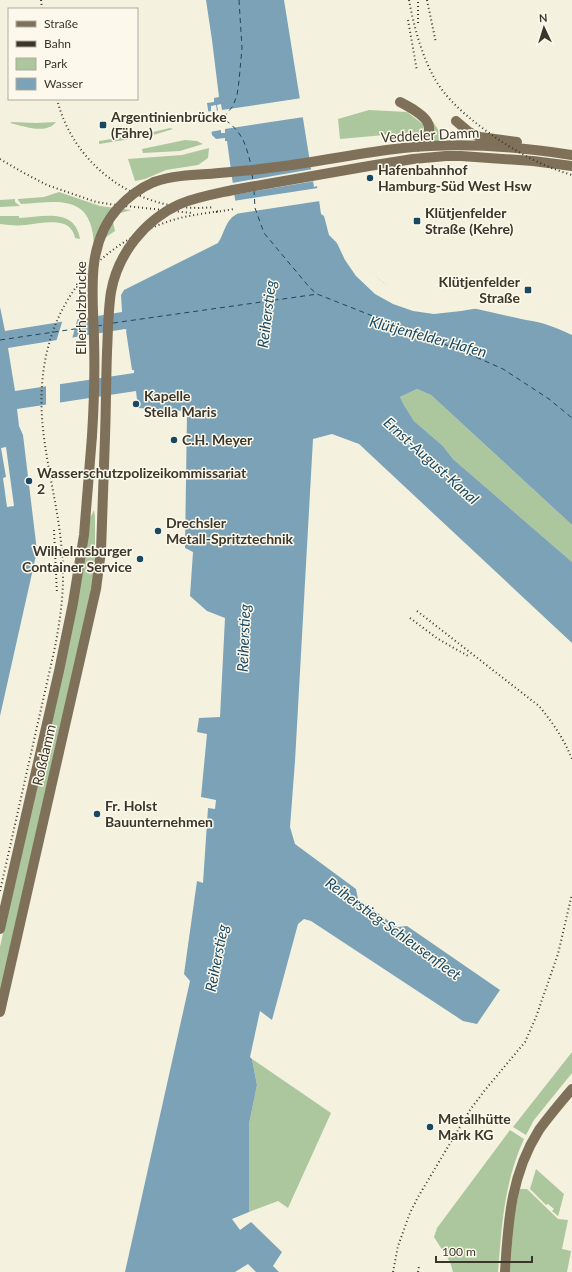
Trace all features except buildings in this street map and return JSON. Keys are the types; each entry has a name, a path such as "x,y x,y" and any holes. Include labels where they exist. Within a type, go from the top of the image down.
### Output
{"main road":[{"path":"400,102 418,112 424,117 429,125 428,136 418,147"},
{"path":"456,121 469,132 480,137 516,141 545,151"},
{"name":"Veddeler Damm","path":"313,162 371,152 418,147 464,145 545,151 572,155"},
{"name":"Veddeler Damm","path":"315,176 413,159 446,156 532,160 572,166"},
{"name":"Ellerholzbrücke","path":"88,500 94,370 93,272 97,245 105,226 122,204 141,188 154,182 173,177 270,168 313,162"},
{"name":"Ellerholzbrücke","path":"102,501 110,301 118,268 126,252 134,240 147,226 163,213 179,205 194,199 226,192 315,176"},
{"name":"Roßdamm","path":"0,930 67,634 80,564 88,500"},
{"name":"Roßdamm","path":"0,1012 96,589 101,551 102,501"},
{"path":"505,1272 509,1214 519,1172 539,1130 572,1089"}],"green space":[{"path":"369,110 407,112 424,125 420,140 414,141 407,133 340,139 338,119"},
{"path":"429,118 431,119 446,141 428,142"},
{"path":"56,122 52,126 41,129 10,123"},
{"path":"170,128 173,129 150,136 99,144 99,141"},
{"path":"185,140 197,141 203,144 180,151 143,153 142,149"},
{"path":"209,148 208,158 198,165 166,170 145,179 135,181 128,159 182,155"},
{"path":"59,192 100,206 131,210 117,214 113,222 115,231 94,245 92,228 87,217 80,209 71,204 61,202 21,204 18,200 44,197"},
{"path":"15,199 15,202 20,206 0,207 0,200"},
{"path":"0,216 19,216 19,218 56,216 65,218 72,222 77,229 80,239 75,238 68,226 64,224 50,222 19,225 0,224"},
{"path":"417,389 431,395 572,525 572,562 453,459 443,446 414,421 400,397"},
{"path":"94,510 95,554 85,553 90,518"},
{"path":"85,554 95,556 94,578 0,995 0,947 79,593"},
{"path":"572,1052 572,1073 534,1120 526,1135 513,1127"},
{"path":"252,1059 331,1113 288,1208 278,1201 249,1212 249,1124 257,1085"},
{"path":"510,1130 524,1139 517,1155 508,1188 498,1272 453,1272 450,1262 434,1237 437,1228"},
{"path":"536,1169 564,1194 558,1216 552,1211 554,1209 548,1204 546,1205 530,1189"},
{"path":"520,1189 527,1189 558,1219 568,1220 562,1249 571,1251 567,1272 510,1272 514,1213"}],"water":[{"path":"206,0 284,0 314,187 317,186 321,214 324,216 329,235 345,251 390,288 412,298 468,307 538,322 572,335 572,525 431,395 417,389 400,397 414,421 443,446 453,459 572,562 572,643 359,444 332,434 313,439 290,827 295,844 356,889 358,899 397,927 407,926 500,990 477,1024 463,1021 311,921 304,919 298,924 272,1020 260,1011 250,1057 252,1059 257,1085 249,1124 249,1212 232,1219 240,1230 251,1222 282,1252 273,1266 279,1272 256,1272 248,1264 235,1272 125,1272 190,981 184,974 197,881 203,883 208,808 215,809 216,800 201,797 207,734 197,732 199,718 220,717 225,618 207,611 190,596 193,552 185,548 187,414 184,411 138,408 136,391 17,409 19,426 23,435 37,551 0,716 0,307 5,331 122,312 121,295 124,290 218,243 228,223 237,214 227,141 225,141 225,138 216,139 212,135 207,103 214,102 214,98 219,97","holes":["125,329 127,330 132,370 134,370 134,373 15,391 8,348"]}],"pier":[{"path":"302,98 305,119 304,117 225,129 225,133 221,133 221,130 210,132 206,112 211,111 211,106 216,105 217,111 217,105 221,104 222,110"},
{"path":"313,169 315,181 232,195 232,183"},
{"path":"318,188 320,201 235,214 233,201"},
{"path":"335,239 384,283 396,290 414,297 479,308 434,314 413,311 393,304 375,294 356,276 345,260"},
{"path":"78,317 72,339 56,342 63,319"},
{"path":"60,383 60,404 46,407 46,385"},
{"path":"6,447 14,506 7,507 3,478 6,477 1,448"}],"ferry route":[{"path":"239,0 242,48 239,81 237,95 233,106 223,118 235,128 242,138 251,165"},
{"path":"252,174 253,181"},
{"path":"254,190 255,208 264,233 310,288 317,294 503,369 549,399 572,418"},
{"path":"113,323 318,294"},
{"path":"97,326 104,325"},
{"path":"0,340 88,327"}],"railway":[{"path":"41,0 42,8"},
{"path":"409,0 416,31 431,72 451,100 481,127 513,149 547,166 572,175"},
{"path":"418,0 418,23"},
{"path":"427,0 436,43"},
{"path":"408,20 417,71"},
{"path":"57,100 66,124 79,147 95,166 115,182 138,195 162,203 188,208 214,207"},
{"path":"0,159 47,185 96,202 192,213"},
{"path":"216,212 234,209"},
{"path":"0,891 55,647 62,600 63,566 60,537 42,417 42,384 47,353 56,324 69,298 86,274 108,253 134,236 164,223 185,217 220,211"},
{"path":"54,530 57,594"},
{"path":"417,611 539,706 558,731 572,759"},
{"path":"410,618 438,639 470,657"},
{"path":"393,1272 398,1246 410,1213 418,1197 470,1110 525,1042 536,1017 558,954 572,894"},
{"path":"418,1272 419,1266"}],"place":[{"name":"Argentinienbrücke (Fähre)","path":"103,125"},
{"name":"Hafenbahnhof Hamburg-Süd West Hsw","path":"370,178"},
{"name":"Klütjenfelder Straße (Kehre)","path":"417,221"},
{"name":"Klütjenfelder Straße","path":"528,290"},
{"name":"Kapelle Stella Maris","path":"136,404"},
{"name":"C.H. Meyer","path":"174,440"},
{"name":"Wasserschutzpolizeikommissariat 2","path":"29,481"},
{"name":"Drechsler Metall-Spritztechnik","path":"158,531"},
{"name":"Wilhelmsburger Container Service","path":"140,559"},
{"name":"Fr. Holst Bauunternehmen","path":"97,814"},
{"name":"Metallhütte Mark KG","path":"430,1127"}],"water label":[{"name":"Reiherstieg","path":"267,314"},
{"name":"Klütjenfelder Hafen","path":"428,337"},
{"name":"Ernst-August-Kanal","path":"431,461"},
{"name":"Reiherstieg","path":"244,638"},
{"name":"Reiherstieg-Schleusenfleet","path":"393,929"},
{"name":"Reiherstieg","path":"217,958"}]}
